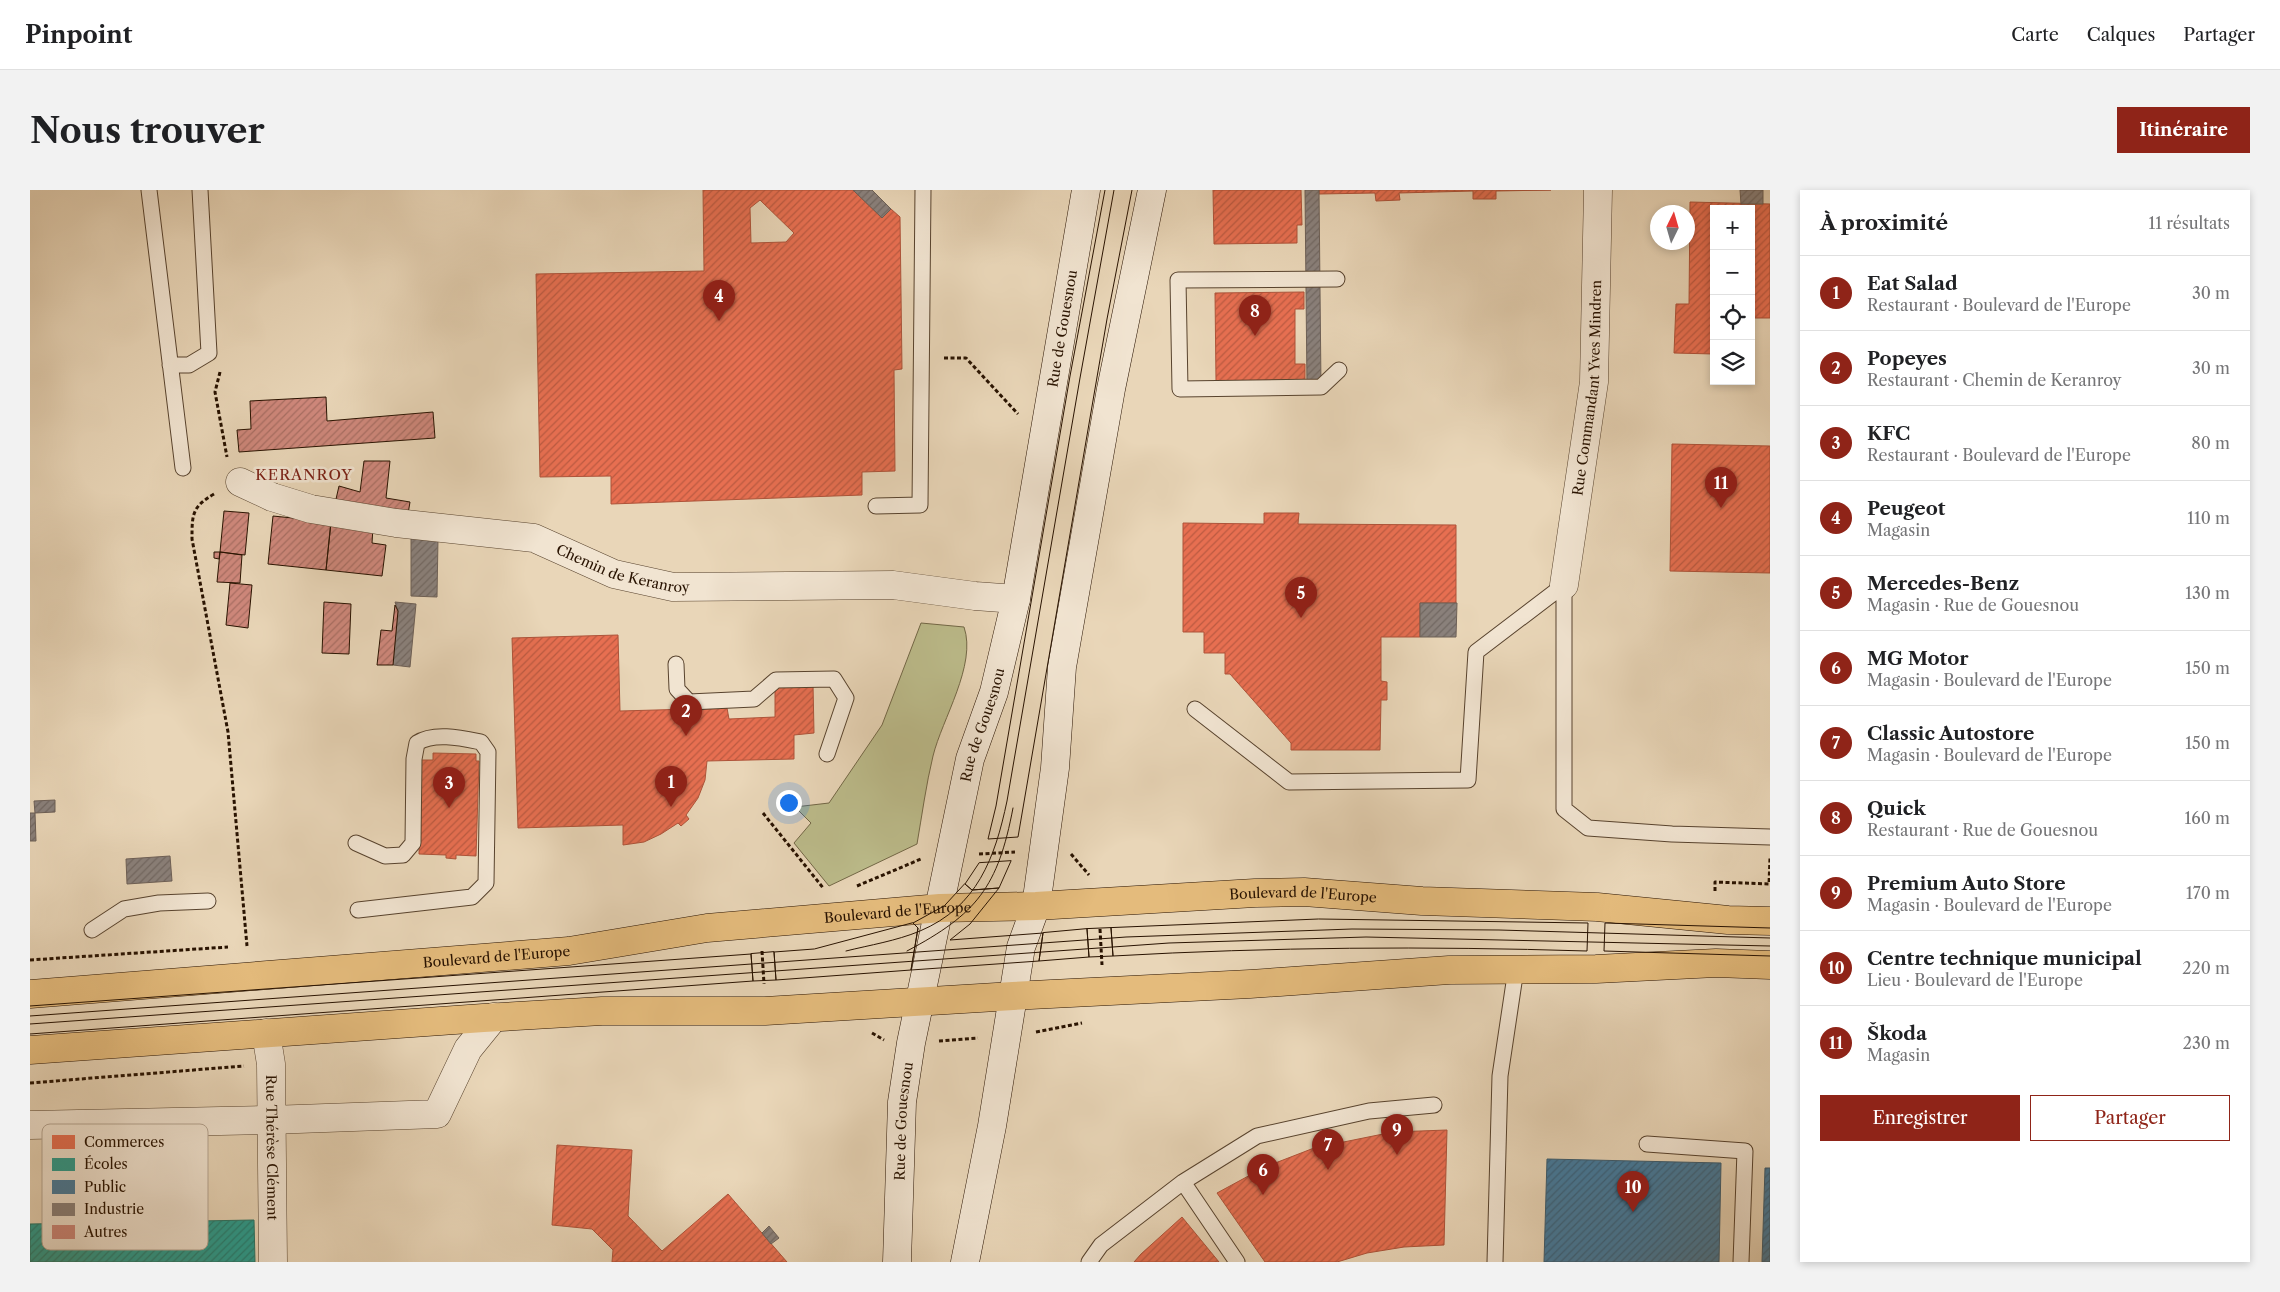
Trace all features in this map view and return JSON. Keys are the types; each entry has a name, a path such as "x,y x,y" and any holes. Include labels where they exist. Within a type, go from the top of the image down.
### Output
{"main road":[{"name":"Boulevard de l'Europe","path":"42,993 569,951 707,928 940,908 1036,906 1304,892 1422,902 1605,908 1728,920 1770,921"},
{"path":"30,1050 602,1011 765,1011 1250,984 1449,970 1596,969 1716,963 1770,965"}],"street":[{"name":"Rue de Gouesnou","path":"897,1262 902,1102 918,1001 940,908 970,759 994,692 1016,599 1086,190"},
{"path":"965,1262 992,1126 1021,947 1036,906 1055,768 1062,667 1111,389 1152,190"},
{"name":"Rue Commandant Yves Mindren","path":"1564,585 1594,382 1598,190"},
{"name":"Chemin de Keranroy","path":"240,482 272,498 310,509 396,523 534,538 614,574 673,587 892,585 975,596 1016,599"},
{"path":"78,1124 437,1114 468,1049 494,1017"},
{"name":"Rue Thérèse Clément","path":"266,1033 271,1064 270,1120 273,1262"}],"lane":[{"path":"150,190 183,468"},
{"path":"170,365 189,364 209,353 200,190"},
{"path":"876,506 920,504 923,190"},
{"path":"1337,279 1178,280 1180,389 1321,387 1339,370"},
{"path":"1195,709 1289,782 1468,780 1476,652 1564,585"},
{"path":"1564,585 1564,810 1588,828 1770,837"},
{"path":"676,664 677,689 689,702 754,699 776,680 834,679 846,698 828,754"},
{"path":"356,843 385,856 403,855 413,842 414,760 417,743 426,737 464,739 480,742 488,752 486,883 472,897 358,910"},
{"path":"92,930 124,909 159,904 208,901"},
{"path":"1495,1262 1500,1076 1516,969"},
{"path":"1090,1262 1101,1245 1183,1182 1257,1136 1369,1111 1434,1105"},
{"path":"1647,1144 1745,1151 1741,1262"},
{"path":"1183,1182 1236,1262"}],"path":[{"path":"966,358 1020,416"},
{"path":"222,367 215,392 227,457 240,482 198,503 192,520 192,539 228,732 247,946"},
{"path":"763,813 830,896"},
{"path":"1715,892 1715,882 1769,884 1770,855"},
{"path":"1099,903 1103,991"},
{"path":"762,948 764,987 773,986"}],"green space":[{"path":"921,623 964,627 967,642 966,658 957,692 937,741 933,756 917,844 829,886 794,843 811,823 795,807 829,803 882,725"}],"building: Commerces":[{"path":"703,190 853,190 882,218 891,209 900,217 902,369 894,370 895,471 862,472 862,495 611,504 611,476 540,477 536,274 704,271","holes":["760,200 794,233 786,242 751,243 750,208"]},
{"path":"1213,190 1301,190 1302,225 1297,225 1297,243 1214,244"},
{"path":"1319,190 1551,190 1496,191 1496,199 1473,199 1473,191 1399,193 1400,200 1376,201 1375,193 1319,194"},
{"path":"1690,202 1770,204 1770,318 1755,318 1755,205 1710,205 1710,354 1674,353 1676,304 1689,304 1690,250 1695,250 1695,205 1690,205"},
{"path":"1304,292 1304,309 1295,309 1295,364 1305,364 1305,380 1216,381 1215,293"},
{"path":"1672,444 1770,446 1770,573 1670,571"},
{"path":"1264,513 1299,513 1298,524 1456,525 1456,603 1420,603 1420,637 1381,637 1381,681 1387,682 1387,700 1381,700 1380,750 1291,750 1291,743 1230,674 1225,674 1225,653 1204,653 1204,632 1183,632 1183,523 1264,524"},
{"path":"618,635 620,711 727,708 729,719 775,717 775,684 813,684 814,733 794,735 794,759 707,761 705,780 698,798 686,815 689,819 681,826 678,823 644,842 623,845 623,825 518,828 512,638"},
{"path":"433,753 476,754 476,761 479,761 476,856 456,855 456,859 446,858 446,855 419,854 421,760 433,760"},
{"path":"1447,1130 1444,1245 1404,1247 1367,1253 1337,1262 1265,1262 1217,1193 1265,1167 1314,1148 1393,1132"},
{"path":"557,1145 632,1150 628,1216 662,1251 728,1194 787,1262 612,1262 613,1250 592,1229 552,1225"},
{"path":"1182,1217 1219,1262 1134,1262 1141,1254"}],"building: Écoles":[{"path":"254,1220 255,1262 30,1262 30,1224 42,1224 42,1250 208,1250 208,1221"}],"building: Public":[{"path":"1547,1159 1721,1163 1719,1262 1544,1262"},
{"path":"1765,1168 1770,1168 1770,1262 1762,1262"}],"building: Industrie":[{"path":"853,190 872,190 891,209 882,218"},
{"path":"1305,190 1319,190 1321,387 1307,387"},
{"path":"1740,190 1763,190 1763,204 1741,204"},
{"path":"411,538 438,538 437,597 411,596"},
{"path":"395,602 416,604 410,667 393,665 398,611"},
{"path":"1420,603 1457,603 1456,637 1420,637"},
{"path":"55,800 55,812 35,813 34,801"},
{"path":"30,813 35,813 36,841 30,841"},
{"path":"170,856 172,881 127,884 126,859"},
{"path":"769,1226 779,1238 771,1244 762,1233"}],"building: Autres":[{"path":"326,397 327,421 433,412 435,438 239,452 237,430 251,429 250,401"},
{"path":"364,461 390,461 386,498 410,502 407,520 334,508 339,486 360,492"},
{"path":"224,511 249,513 245,555 220,552"},
{"path":"273,516 331,522 326,570 268,564"},
{"path":"331,522 373,527 372,543 386,545 382,576 326,570"},
{"path":"214,552 220,552 219,559 214,558"},
{"path":"220,552 242,555 240,583 217,582"},
{"path":"230,583 252,585 248,628 226,625"},
{"path":"324,602 351,604 349,654 322,653"},
{"path":"395,605 398,611 393,665 377,665 381,630 392,631"}],"tram line":[{"path":"1105,190 1070,376 996,806 988,839 1018,837 1107,319 1132,190"},
{"path":"846,951 902,938 940,921 956,909 969,894 989,861 996,842 1007,801 1114,190"},
{"path":"907,951 951,924 981,895 1000,858 1013,808"},
{"path":"1011,861 999,888 972,890 965,884 979,863 1011,861"},
{"path":"965,884 972,890 999,888 970,924 950,940 1043,933 1039,961 911,970 918,928 913,923 944,906 965,884"},
{"path":"1319,919 1588,923 1587,951 1350,948 1113,956 1111,928 1319,919"},
{"path":"913,923 918,928 911,970 776,980 774,952 814,949 913,923"},
{"path":"1770,928 1605,923 1604,951 1770,956"},
{"path":"1111,928 1113,956 1089,957 1087,929 1111,928"},
{"path":"1087,929 1089,957 1039,961 1043,933 1087,929"},
{"path":"30,1016 1126,937 1352,929 1499,930 1770,938"},
{"path":"30,1024 1169,943 1366,937 1770,946"},
{"path":"774,952 776,980 753,981 751,954 774,952"},
{"path":"30,1006 751,954 753,981 30,1034"}],"place":[{"name":"Peugeot","path":"719,321"},
{"name":"Quick","path":"1255,336"},
{"name":"Škoda","path":"1721,508"},
{"name":"Mercedes-Benz","path":"1301,618"},
{"name":"Popeyes","path":"686,736"},
{"name":"Eat Salad","path":"671,807"},
{"name":"KFC","path":"449,808"},
{"name":"Premium Auto Store","path":"1397,1155"},
{"name":"Classic Autostore","path":"1328,1170"},
{"name":"MG Motor","path":"1263,1195"},
{"name":"Centre technique municipal","path":"1633,1212"}],"district":[{"name":"KERANROY","path":"304,475"}]}
